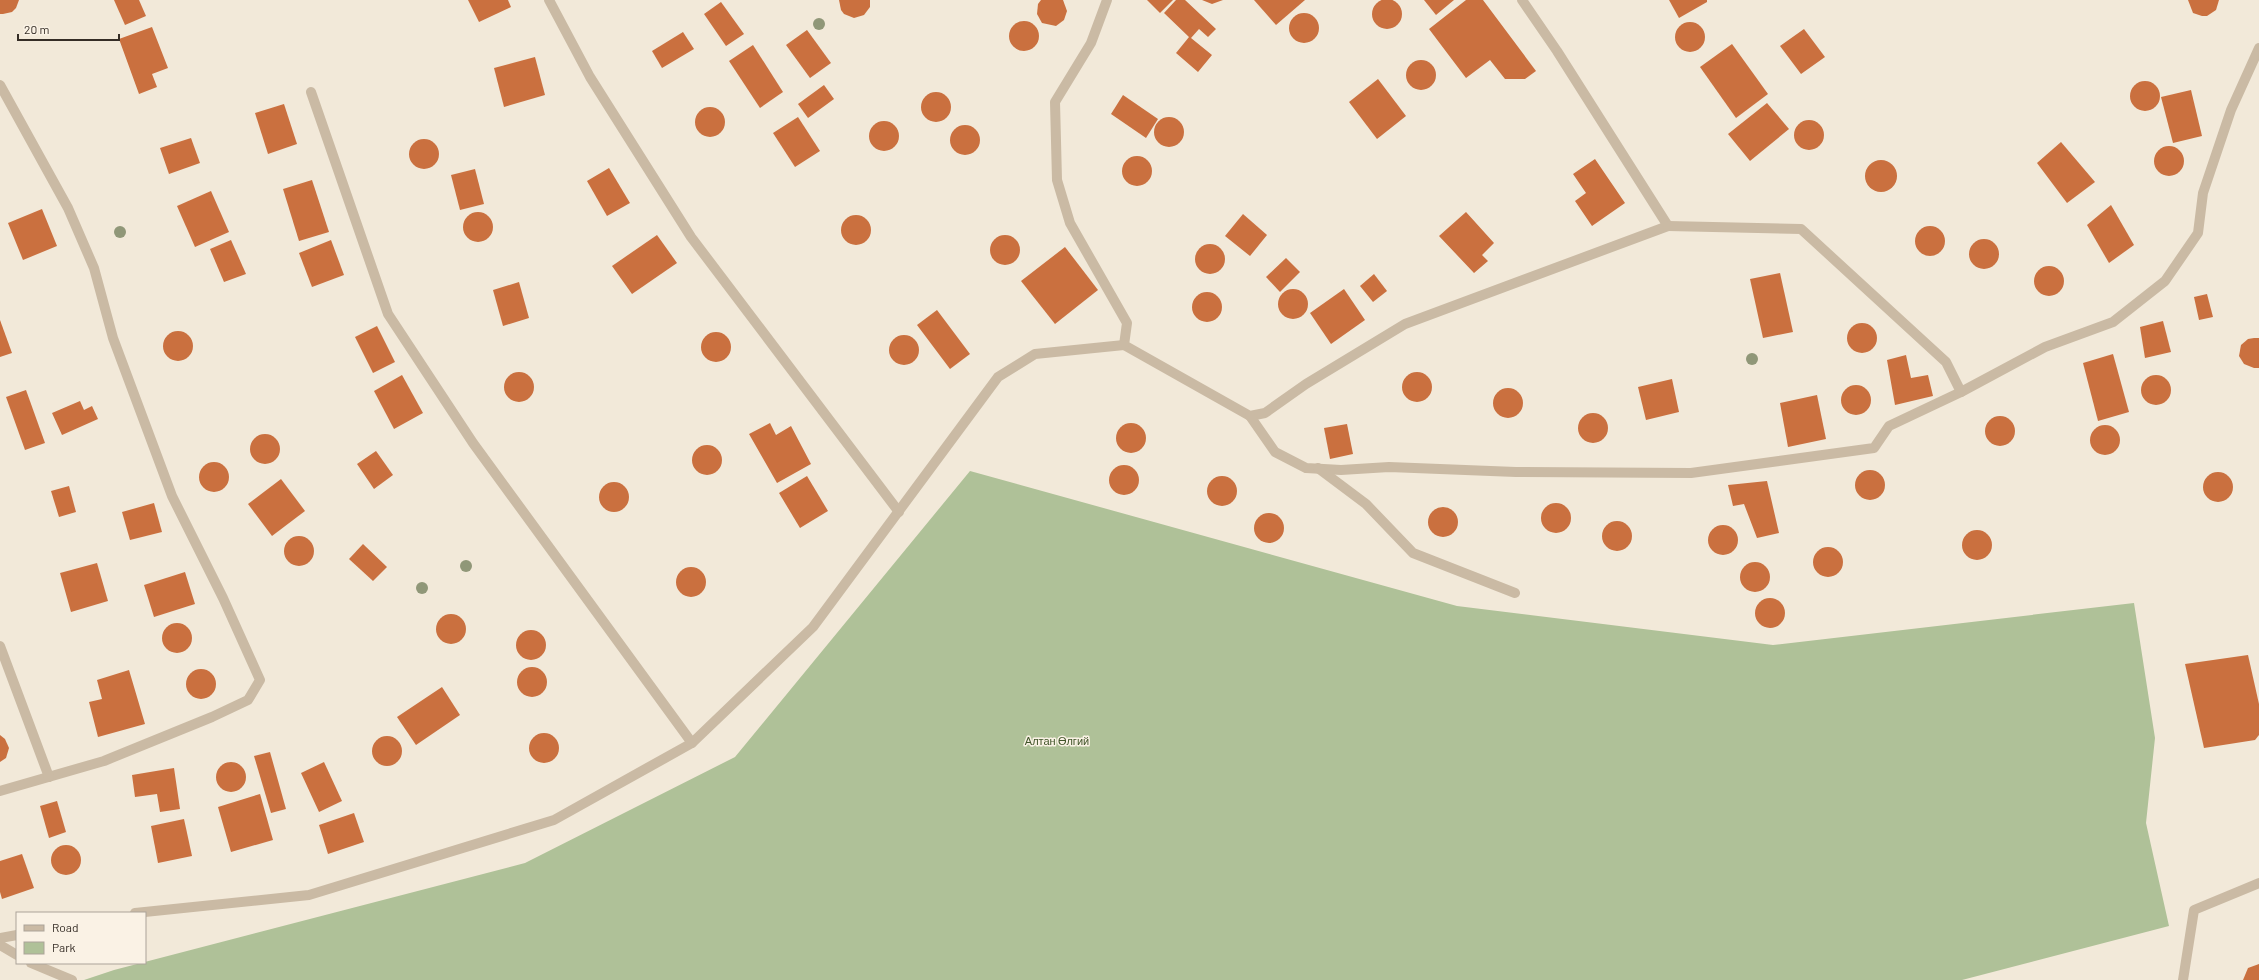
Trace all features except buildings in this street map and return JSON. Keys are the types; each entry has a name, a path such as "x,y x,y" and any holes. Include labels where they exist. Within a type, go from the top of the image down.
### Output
{"street":[{"path":"549,0 590,77 691,237 899,512"},
{"path":"1107,0 1091,43 1055,102 1057,180 1070,223 1127,323 1124,345"},
{"path":"1522,0 1557,51 1668,226"},
{"path":"143,912 308,894 554,820 692,743 813,627 998,377 1035,354 1124,345 1250,416 1275,452 1306,468 1341,470 1389,467 1516,472 1691,473 1874,448 1889,426 1961,392 2045,347 2113,322 2165,281 2198,233 2204,193 2218,147 2231,110 2259,48"},
{"path":"0,85 68,208 94,268 114,338 172,496 223,598 260,680 248,700 104,761 0,791"},
{"path":"311,92 388,314 473,443 692,743"},
{"path":"1250,416 1265,413 1306,384 1405,324 1668,226 1801,229 1946,362 1961,392"},
{"path":"1318,468 1366,504 1413,552 1515,593"},
{"path":"0,646 49,777"},
{"path":"2183,980 2194,910 2259,883"},
{"path":"0,938 16,935"},
{"path":"0,945 16,954"},
{"path":"33,964 72,980"}],"green space":[{"name":"Алтан Өлгий","path":"970,471 1457,606 1773,645 2134,603 2155,738 2146,823 2169,926 1962,980 84,980 114,970 137,964 146,964 146,962 525,863 735,757"}]}
